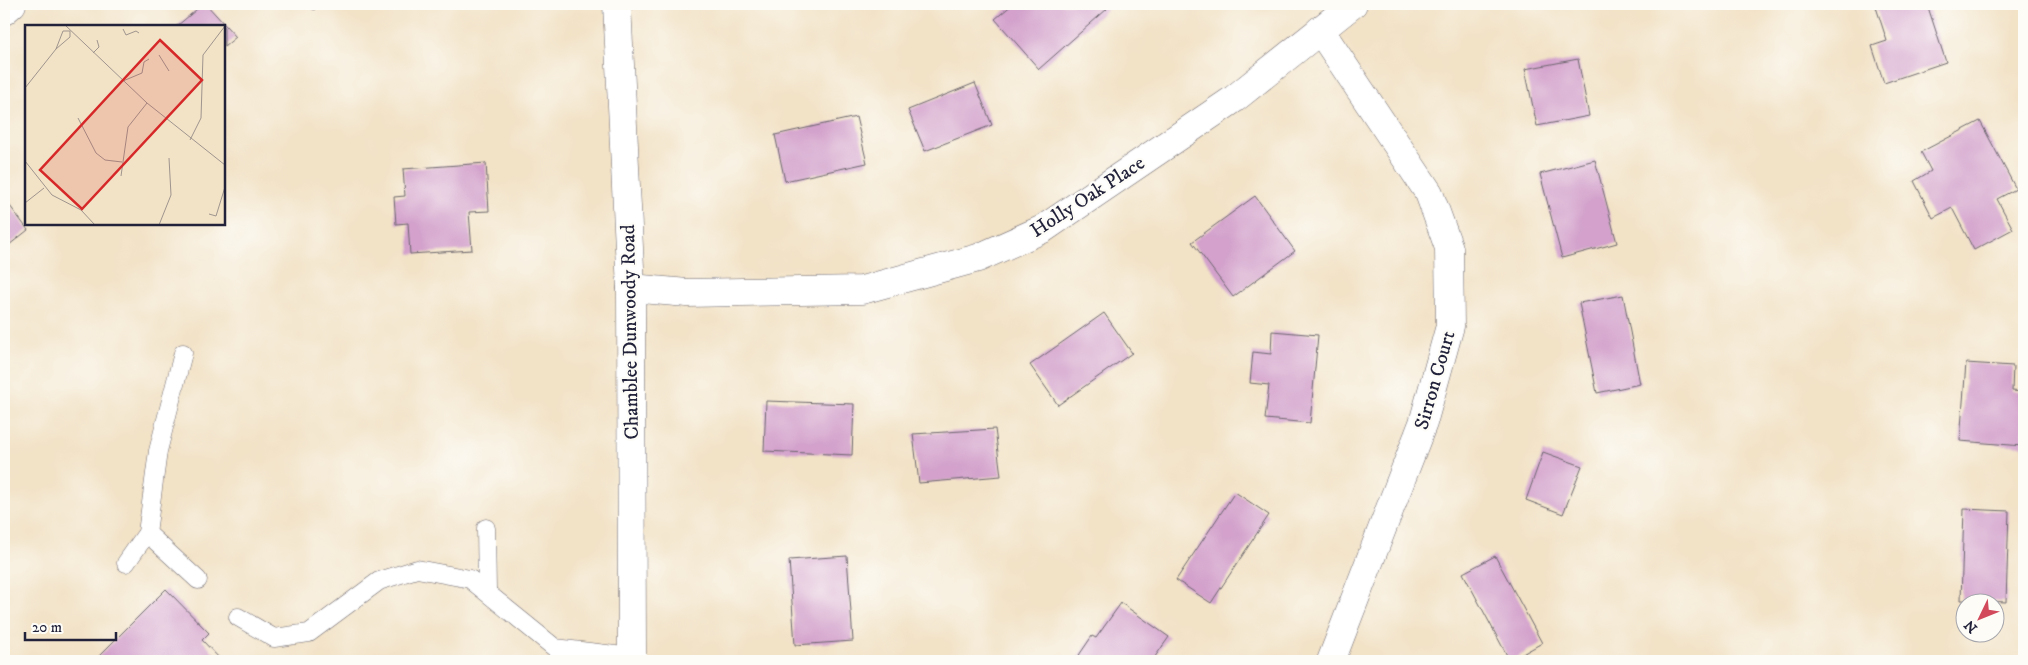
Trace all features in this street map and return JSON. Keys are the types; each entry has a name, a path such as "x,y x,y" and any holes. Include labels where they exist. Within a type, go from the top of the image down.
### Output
{"street":[{"path":"4,11 12,4"},
{"name":"Chamblee Dunwoody Road","path":"617,4 631,288 632,659"},
{"name":"Holly Oak Place","path":"631,288 687,293 862,290 978,258 1043,229 1234,98 1353,4"},
{"name":"Sirron Court","path":"1320,30 1428,192 1449,248 1450,326 1423,423 1331,661"}],"lane":[{"path":"126,563 147,534 158,451 183,353"},
{"path":"486,528 486,592"},
{"path":"147,534 198,580"},
{"path":"238,617 274,638 309,633 379,581 417,569 470,579 555,648 632,659"}],"building":[{"path":"203,4 206,4 236,37 225,46 225,25 178,25"},
{"path":"308,4 320,4 314,10"},
{"path":"1013,4 1103,4 1107,9 1039,69 995,19"},
{"path":"1875,4 1927,4 1946,62 1884,83 1872,46 1887,41"},
{"path":"1578,59 1589,116 1537,126 1525,69"},
{"path":"975,83 992,125 925,151 908,110"},
{"path":"856,117 867,163 785,181 775,135"},
{"path":"1980,121 2016,189 1997,199 2013,229 1974,250 1952,208 1933,218 1914,181 1931,171 1921,152"},
{"path":"1595,160 1617,243 1562,258 1540,174"},
{"path":"486,163 489,211 469,212 472,250 410,254 408,223 396,224 394,197 405,196 403,169"},
{"path":"1255,196 1295,251 1233,297 1192,242"},
{"path":"7,202 28,230 4,249 4,204"},
{"path":"1623,295 1640,384 1597,393 1579,303"},
{"path":"1104,313 1132,353 1058,405 1030,365"},
{"path":"1272,331 1318,335 1310,423 1265,419 1269,385 1250,383 1253,352 1271,354"},
{"path":"1966,363 2013,366 2012,391 2024,392 2023,446 1960,441"},
{"path":"766,401 854,404 852,455 764,451"},
{"path":"995,429 1001,476 919,483 913,434"},
{"path":"1543,452 1582,466 1563,514 1526,500"},
{"path":"1235,492 1269,515 1211,603 1176,580"},
{"path":"1964,509 2009,511 2006,602 2006,592 1961,592"},
{"path":"847,556 853,641 795,645 789,560"},
{"path":"1495,556 1542,643 1510,661 1463,573"},
{"path":"166,589 209,633 202,640 222,661 94,661"},
{"path":"1121,603 1169,637 1152,661 1075,661 1092,636 1096,638"}]}
